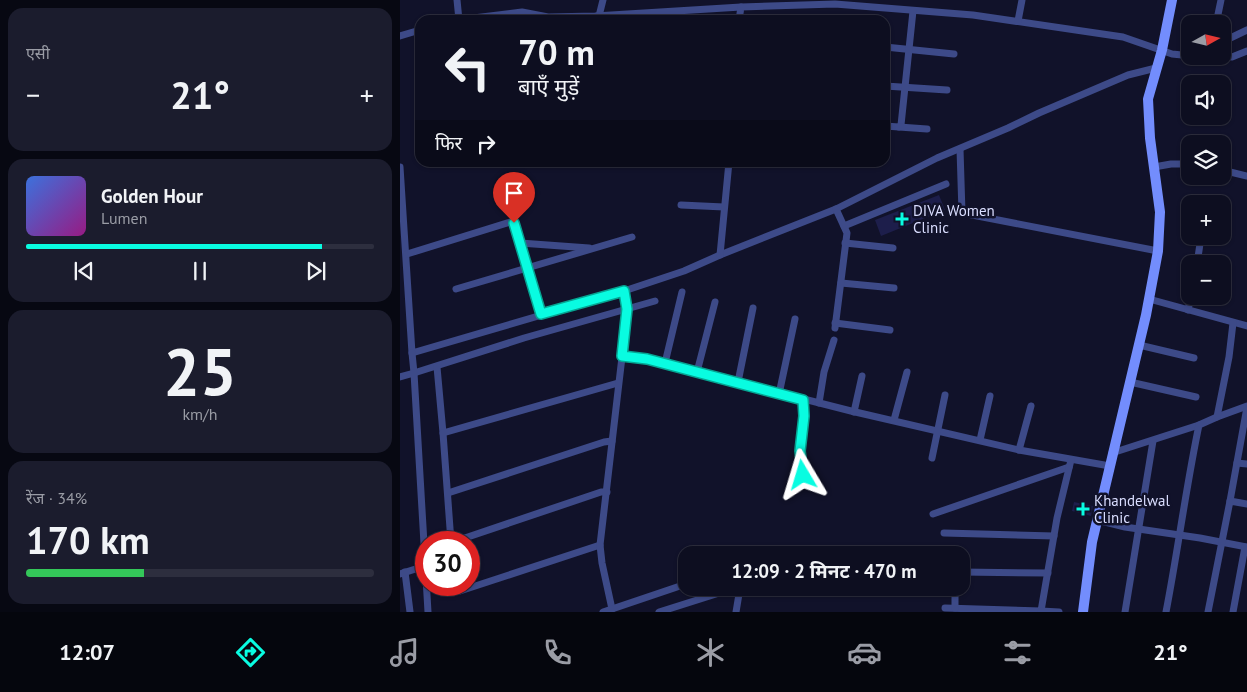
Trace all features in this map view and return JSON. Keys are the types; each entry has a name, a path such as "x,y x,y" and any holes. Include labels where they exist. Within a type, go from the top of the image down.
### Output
{"street":[{"path":"457,0 458,15"},
{"path":"599,15 603,0"},
{"path":"1018,21 1022,0"},
{"path":"1083,612 1092,542 1139,345 1158,251 1160,212 1148,99 1162,50 1172,0"},
{"path":"1218,15 1221,0"},
{"path":"615,15 741,7 852,3 913,11 955,13 1123,37 1172,54 1181,55"},
{"path":"740,15 741,7"},
{"path":"899,127 901,125 913,11"},
{"path":"498,15 522,12 538,15"},
{"path":"1231,38 1247,30"},
{"path":"400,36 415,32"},
{"path":"890,47 954,54"},
{"path":"1231,57 1247,51"},
{"path":"412,353 624,291 684,271 836,209 937,158 1128,75 1156,68"},
{"path":"890,86 947,90"},
{"path":"890,126 927,129"},
{"path":"960,149 962,213 1158,251"},
{"path":"1154,167 1181,164"},
{"path":"400,167 423,531"},
{"path":"720,255 728,167"},
{"path":"1231,172 1247,176"},
{"path":"844,226 946,184"},
{"path":"681,205 724,207"},
{"path":"836,209 847,233 835,326 890,330"},
{"path":"407,254 510,222 514,223 541,314"},
{"path":"456,289 632,237"},
{"path":"520,243 594,248"},
{"path":"845,244 893,248"},
{"path":"841,283 894,288"},
{"path":"612,609 600,546 627,309 624,291"},
{"path":"665,363 682,292"},
{"path":"1149,299 1247,326"},
{"path":"400,377 524,338 655,301"},
{"path":"698,372 715,302"},
{"path":"1188,310 1189,305"},
{"path":"738,382 754,308"},
{"path":"779,394 795,319"},
{"path":"1218,417 1233,323"},
{"path":"819,403 824,372 834,340"},
{"path":"1139,345 1194,358"},
{"path":"622,356 665,363 803,400 980,440 1070,464 1110,466"},
{"path":"436,367 451,531"},
{"path":"894,420 907,372"},
{"path":"854,412 862,376"},
{"path":"1130,382 1196,397"},
{"path":"443,434 618,383"},
{"path":"932,458 945,394"},
{"path":"980,440 990,396"},
{"path":"803,400 804,416 800,451 803,475"},
{"path":"1020,450 1031,406"},
{"path":"1112,453 1153,441 1247,407 1244,436 1208,612"},
{"path":"1166,612 1199,425"},
{"path":"448,493 612,441"},
{"path":"1125,612 1153,441"},
{"path":"933,514 1070,464"},
{"path":"1041,611 1054,536 1070,464"},
{"path":"1237,464 1247,464"},
{"path":"480,533 601,492 607,492"},
{"path":"1230,501 1247,504"},
{"path":"1098,520 1246,547 1233,612"},
{"path":"944,533 1054,536"},
{"path":"480,585 600,546"},
{"path":"410,612 403,573 415,569"},
{"path":"970,572 1048,573"},
{"path":"602,612 678,587"},
{"path":"427,596 428,612"},
{"path":"659,612 673,610 712,596"},
{"path":"736,612 739,596"},
{"path":"955,596 955,608"},
{"path":"945,608 1059,612"}],"building":[{"path":"939,195 945,210 881,236 875,220"},
{"path":"1074,502 1093,506 1091,516 1072,511"}],"place":[{"name":"DIVA Women Clinic","path":"902,219"},
{"name":"Khandelwal Clinic","path":"1083,509"}],"route":[{"path":"514,223 541,314 624,291 627,309 622,356 647,359 803,400 804,416 800,451 803,475"}]}
